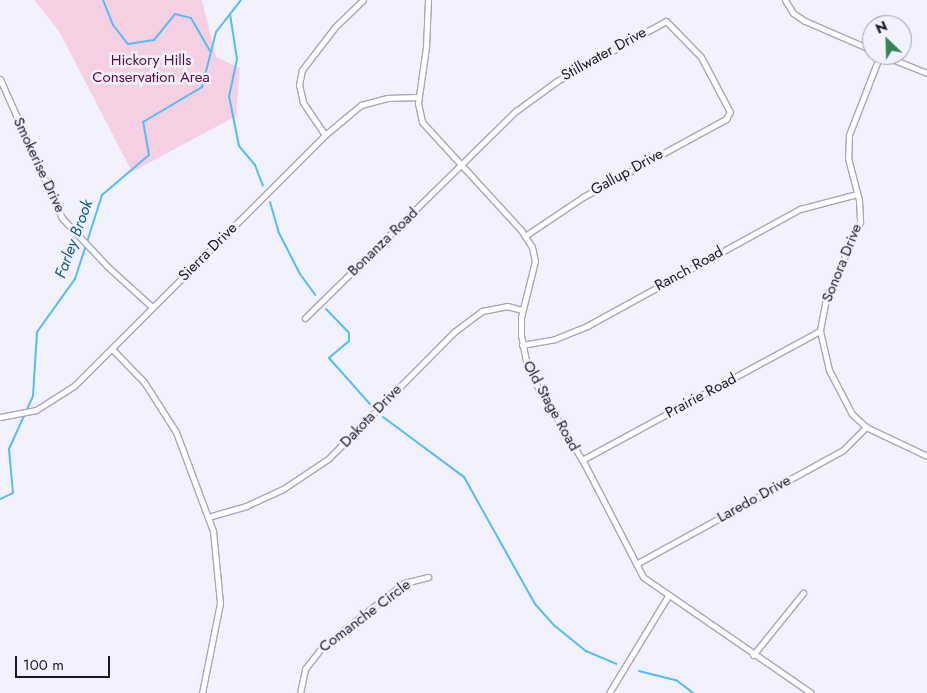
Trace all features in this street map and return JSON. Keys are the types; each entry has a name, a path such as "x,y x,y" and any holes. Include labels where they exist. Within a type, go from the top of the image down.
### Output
{"street":[{"path":"325,135 303,102 299,86 302,70 335,27 363,0"},
{"name":"Old Stage Road","path":"428,0 426,47 418,97 422,122 525,236 532,247 535,261 522,310 522,345 526,367 582,460 643,577 668,596 719,628 753,655 811,693"},
{"path":"784,0 793,13 805,21 862,46"},
{"name":"Stillwater Drive","path":"461,165 516,111 557,81 666,21 701,57 730,112"},
{"name":"Sonora Drive","path":"877,65 849,135 848,158 857,194 860,222 826,299 820,331 825,360 837,390 852,414 866,427 927,456"},
{"path":"908,65 927,72"},
{"name":"Smokerise Drive","path":"0,79 62,218 108,267 152,307"},
{"name":"Sierra Drive","path":"0,417 36,410 57,399 112,349 325,135 361,105 373,100 418,97"},
{"name":"Gallup Drive","path":"525,236 583,197 726,119 730,112"},
{"name":"Bonanza Road","path":"304,318 461,165"},
{"name":"Ranch Road","path":"522,345 555,338 588,326 800,209 857,194"},
{"name":"Dakota Drive","path":"208,517 271,495 328,459 454,332 482,311 508,306 522,310"},
{"name":"Prairie Road","path":"582,460 820,331"},
{"path":"112,349 144,382 163,409 186,454 208,517 219,572 220,603 202,693"},
{"name":"Laredo Drive","path":"636,564 843,450 866,427"},
{"name":"Comanche Circle","path":"300,693 305,669 322,647 404,583 428,577"},
{"path":"753,655 803,593"},
{"path":"609,693 668,596"}],"green space":[{"name":"Hickory Hills Conservation Area","path":"34,0 202,0 216,57 240,68 236,116 132,172 59,31"}],"waterway":[{"path":"103,0 113,25 128,44 154,40 175,14 191,18 210,51"},
{"name":"Farley Brook","path":"87,242 102,195 149,155 143,122 202,87 216,32 241,0"},
{"path":"230,14 237,59 229,96 239,146 255,165 263,186"},
{"path":"270,202 279,233 300,274 315,295"},
{"name":"Farley Brook","path":"0,499 13,493 9,449 33,396 37,332 75,279 86,246"},
{"path":"326,309 349,333 349,341 329,358 370,404"},
{"path":"383,417 464,477 535,604 555,626 586,651 616,664"},
{"path":"639,671 676,680 693,693"}]}
